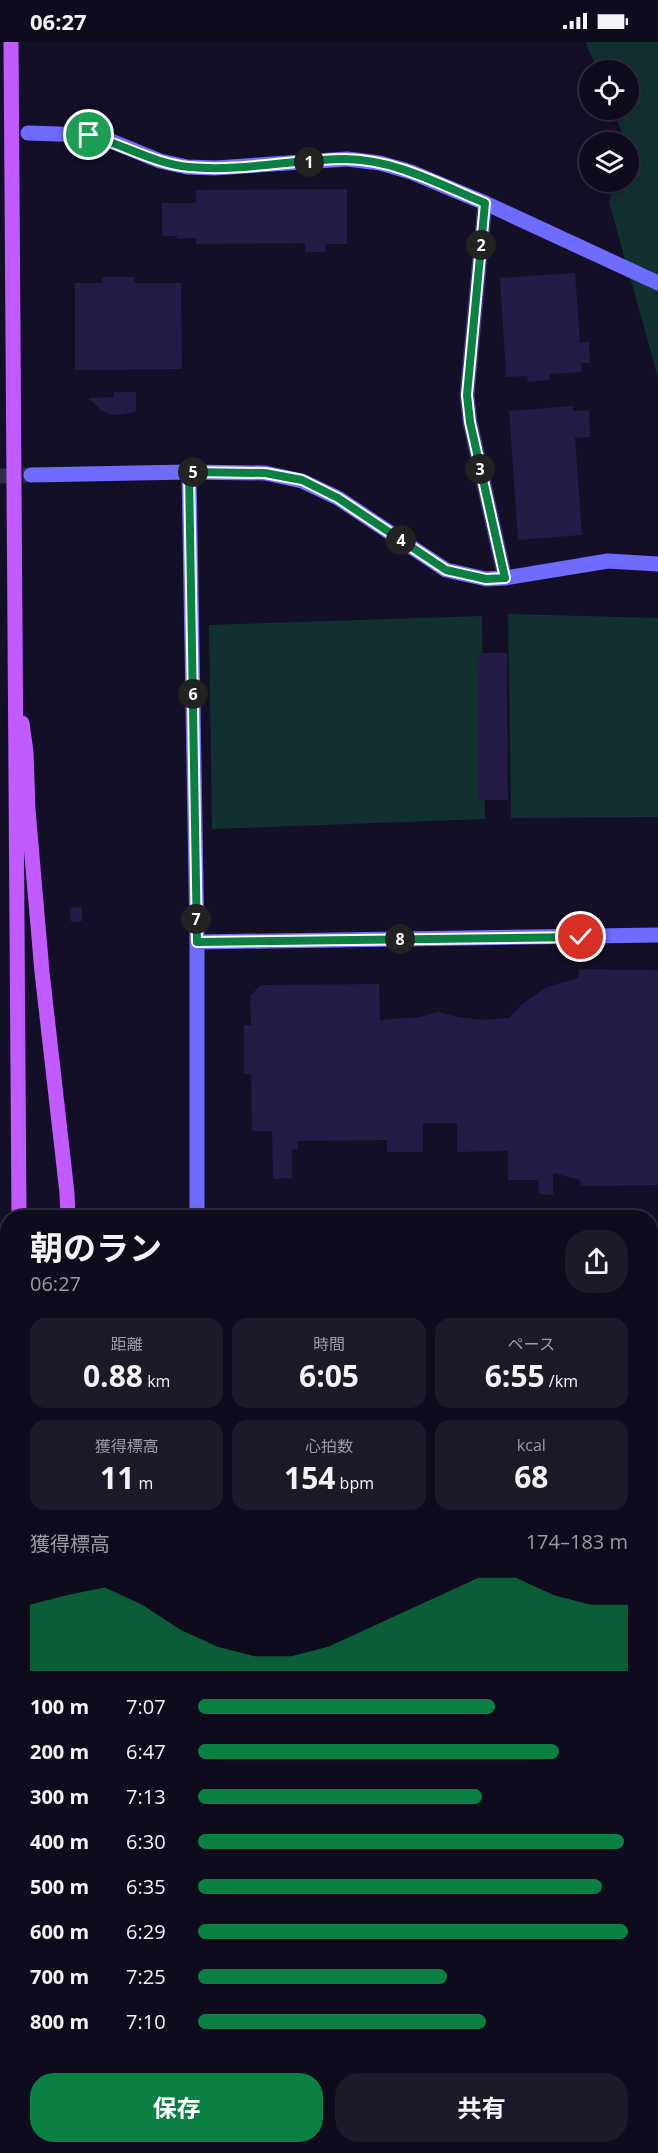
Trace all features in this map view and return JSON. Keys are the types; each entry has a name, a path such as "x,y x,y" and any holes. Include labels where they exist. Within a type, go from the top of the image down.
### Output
{"main road":[{"path":"11,42 19,1210"},
{"path":"14,663 26,752 28,810 42,972 68,1210"}],"street":[{"path":"28,134 89,135 111,141 160,161 188,167 215,168 346,159 380,163 411,172 485,203 658,283"},
{"path":"485,203 467,395 470,422 505,578"},
{"path":"189,472 197,942 196,1210"},
{"path":"31,475 265,473 302,480 338,498 446,570 486,579 608,561 658,564"},
{"path":"197,942 658,935"}],"green space":[{"path":"585,42 658,42 658,377 609,202 612,192 639,192 639,132 622,132 617,120 639,120 639,60 593,60"},
{"path":"508,614 658,618 658,817 511,818"},
{"path":"482,616 485,819 212,829 209,625"}],"building":[{"path":"347,189 347,244 326,244 326,252 305,252 305,243 196,244 196,238 177,239 177,236 162,236 162,203 196,203 196,190"},
{"path":"575,273 580,343 589,342 590,363 581,363 582,372 549,374 550,380 528,382 527,376 506,377 500,278"},
{"path":"102,277 134,277 134,283 181,283 182,369 75,370 75,283 102,283"},
{"path":"114,392 136,392 136,412 109,414 88,398 114,397"},
{"path":"573,406 573,411 589,410 590,437 575,438 582,535 518,540 509,411"},
{"path":"477,653 507,653 508,800 478,800"},
{"path":"82,907 82,921 71,922 70,908"},
{"path":"579,969 658,970 658,1185 581,1186 580,1180 553,1173 553,1195 539,1194 538,1180 508,1180 508,1151 457,1152 457,1123 423,1123 423,1152 387,1152 387,1140 298,1141 298,1149 292,1149 292,1178 273,1179 272,1131 252,1131 251,1074 244,1074 244,1025 251,1025 250,996 261,985 379,984 380,1020 420,1017 438,1012 482,1020 509,1018 521,1005 545,988 578,978"}],"tunnel":[{"path":"0,476 27,475"}],"route":[{"path":"89,135 111,141 160,161 188,167 215,168 346,159 380,163 411,172 485,203 467,395 470,422 505,578 486,579 446,570 338,498 302,480 265,473 189,472 197,942 581,937"}]}
